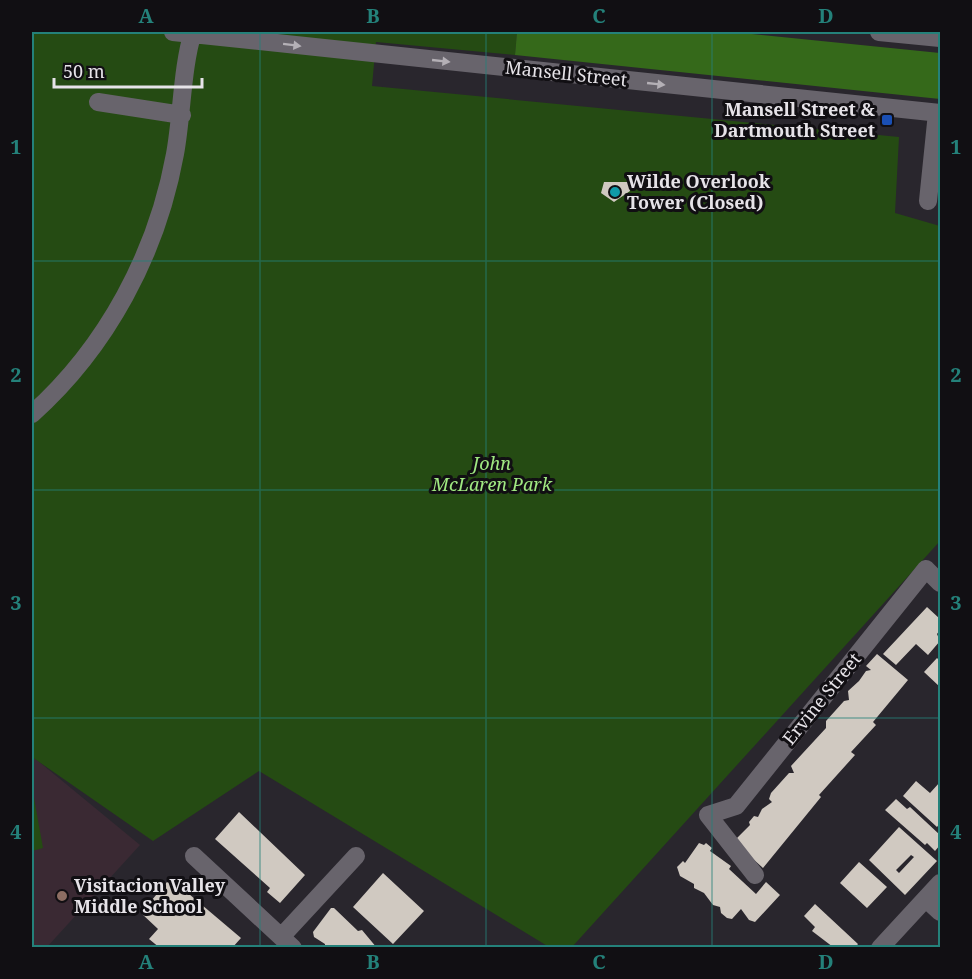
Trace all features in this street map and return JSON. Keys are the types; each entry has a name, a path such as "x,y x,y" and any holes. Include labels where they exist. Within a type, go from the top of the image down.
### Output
{"street":[{"name":"Mansell Street","path":"174,32 193,32 939,113"},
{"path":"32,414 87,354 129,288 158,223 168,188 182,115 193,32"},
{"path":"879,32 940,38"},
{"path":"98,102 182,115"},
{"path":"928,201 939,113"},
{"name":"Ervine Street","path":"754,875 708,815 736,806 926,569 940,583"},
{"path":"194,856 287,942 356,856"},
{"path":"880,948 940,883"},
{"path":"926,899 940,912"}],"shaded area":[{"name":"Visitacion Valley Middle School","path":"32,756 140,845 47,947 32,947"}],"green space":[{"name":"John McLaren Park","path":"32,32 517,32 515,55 376,42 372,86 899,137 895,213 940,226 940,541 572,947 549,947 259,771 153,841 32,757"},
{"path":"517,32 733,32 940,53 940,99 515,55"},
{"path":"32,787 43,848 32,851"}],"building":[{"name":"Wilde Overlook Tower (Closed)","path":"604,182 629,182 630,191 614,202 601,193"},
{"path":"927,607 940,619 940,630 937,634 940,641 928,655 916,644 896,665 883,654"},
{"path":"877,654 908,680 873,722 876,725 851,752 855,755 819,795 821,797 763,868 742,849 736,839 750,825 749,822 754,816 758,817 762,809 772,802 769,799 771,793 789,773 794,773 791,766 826,728 826,721 844,701 849,700 848,691 866,671 871,670 866,666"},
{"path":"937,658 940,661 940,687 924,672"},
{"path":"916,781 930,793 940,782 940,823 937,827 903,796"},
{"path":"896,799 907,809 910,807 940,835 940,845 935,851 885,810"},
{"path":"239,812 305,875 280,903 267,892 270,888 215,839"},
{"path":"899,827 937,861 905,895 869,860","holes":["911,855 914,857 899,873 896,870"]},
{"path":"699,843 704,845 706,843 712,848 710,851 731,866 729,869 756,894 766,882 780,895 755,922 749,920 741,909 732,919 727,918 721,913 720,907 713,905 704,893 694,888 694,884 680,876 677,867 683,861 685,863"},
{"path":"859,862 887,887 867,908 840,883"},
{"path":"383,873 424,911 393,944 353,907"},
{"path":"172,876 191,893 189,894 241,938 232,948 160,948 149,939 158,929 141,913"},
{"path":"815,904 858,944 855,948 833,947 812,931 815,927 804,916"},
{"path":"331,908 334,908 358,931 362,930 377,948 325,948 325,944 314,937 313,932"}],"place":[{"name":"Mansell Street & Dartmouth Street","path":"887,120"},
{"name":"Wilde Overlook Tower (Closed)","path":"615,192"},
{"name":"Visitacion Valley Middle School","path":"62,896"}]}
